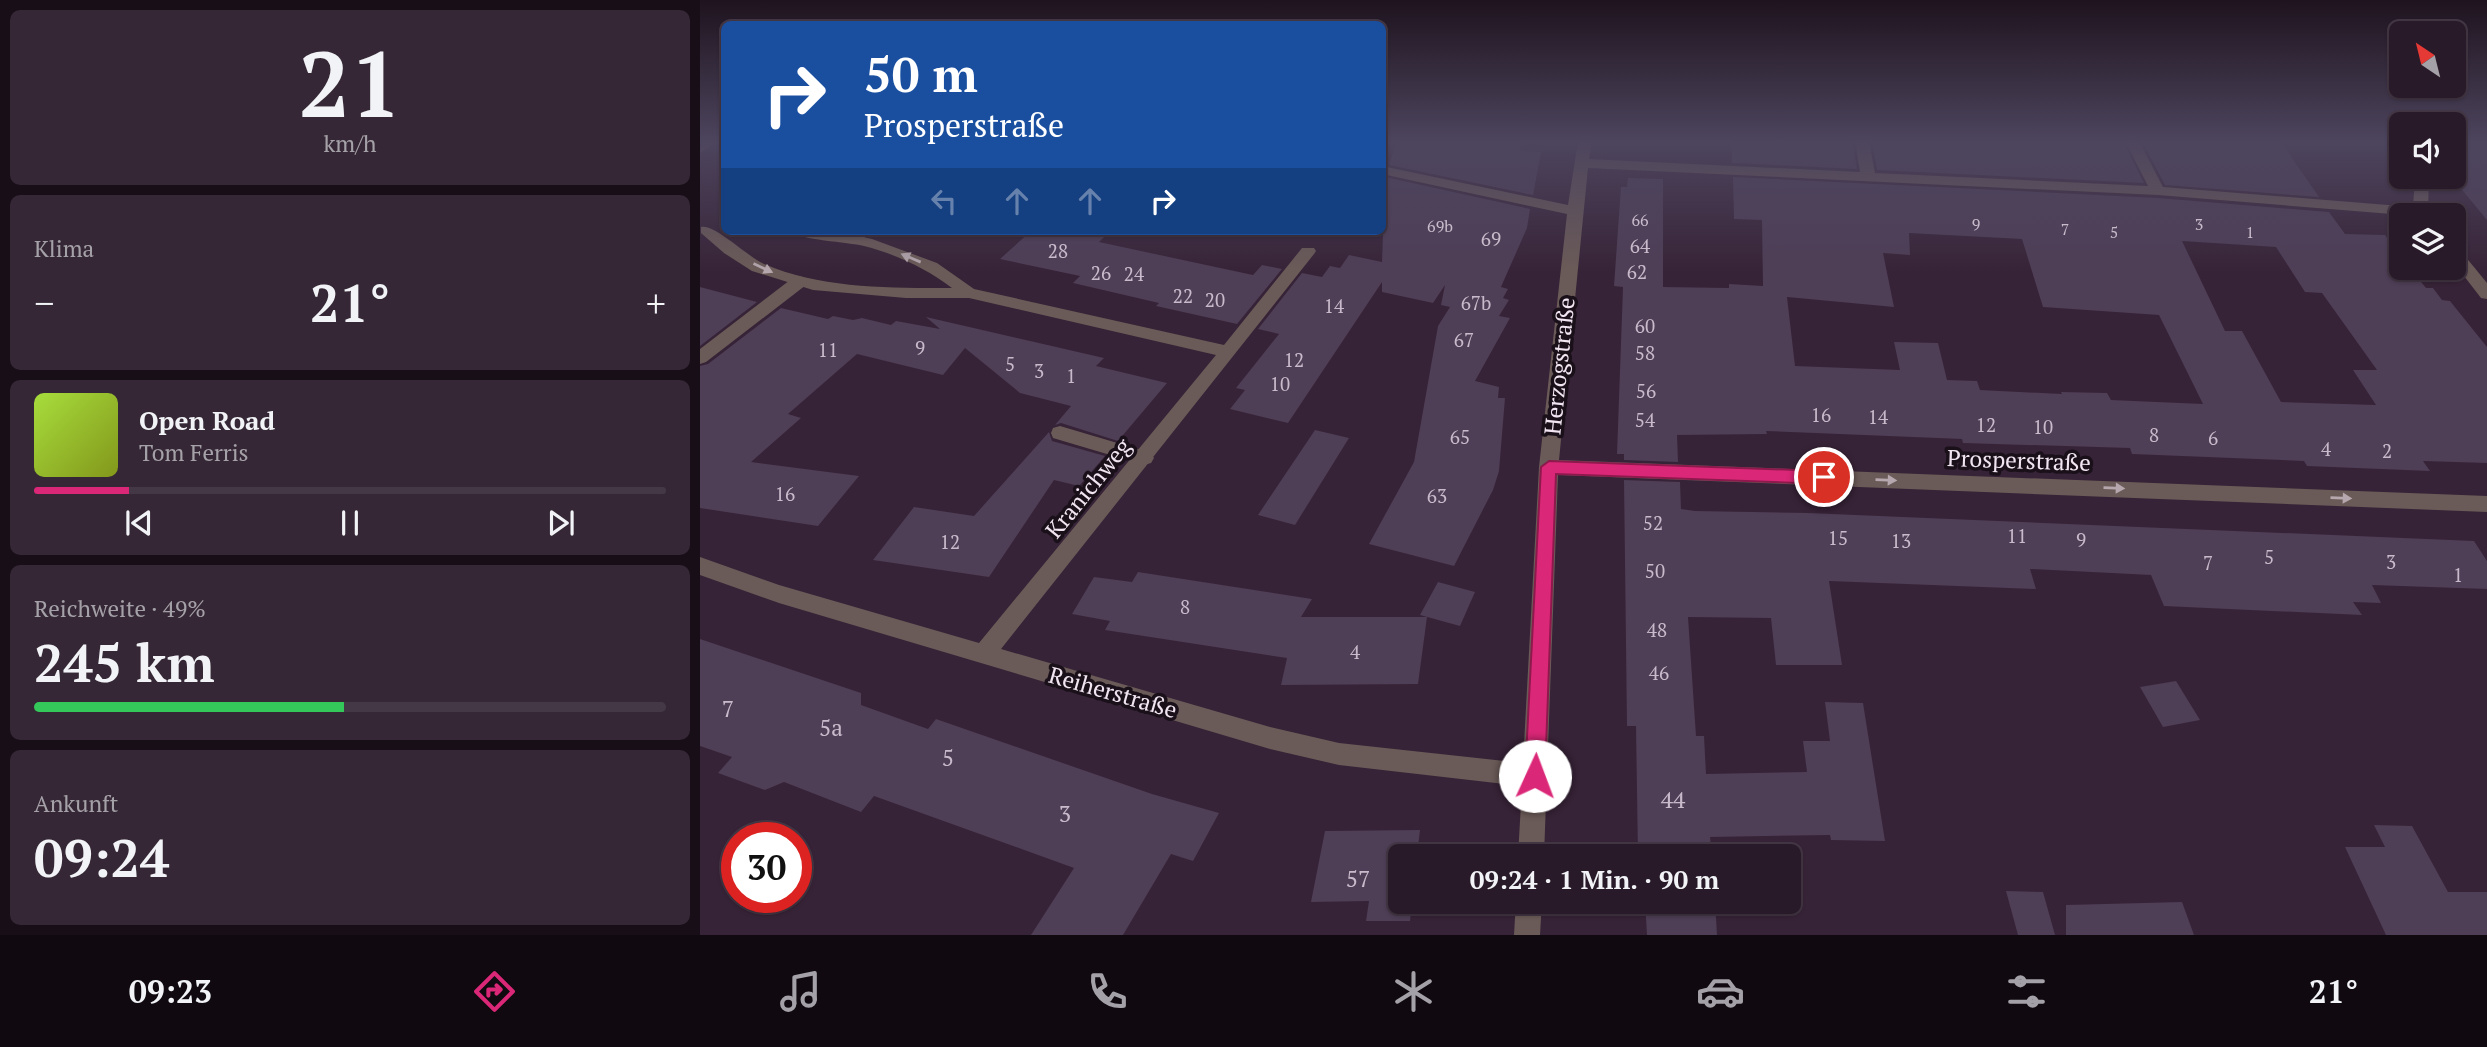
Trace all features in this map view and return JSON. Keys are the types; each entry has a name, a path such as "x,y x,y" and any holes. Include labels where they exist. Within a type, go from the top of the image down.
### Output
{"street":[{"path":"1449,185 1575,212"},
{"name":"Herzogstraße","path":"1532,844 1549,467 1579,185"},
{"path":"2035,185 2158,191 2389,210"},
{"path":"2155,185 2158,191"},
{"path":"703,230 721,228"},
{"path":"703,230 758,267 800,281 892,293 969,293 1228,352"},
{"path":"862,235 939,271 969,293"},
{"name":"Kranichweg","path":"983,654 1144,458 1308,251"},
{"path":"2466,268 2487,294"},
{"path":"700,358 800,281"},
{"path":"1060,433 1144,458"},
{"name":"Prosperstraße","path":"1549,467 2487,504"},
{"name":"Reiherstraße","path":"700,566 779,594 1269,738 1339,754 1535,776"},
{"path":"1527,935 1528,914"}],"building":[{"path":"1386,185 1420,185 1530,209 1527,228 1501,287 1508,289 1503,298 1509,300 1499,316 1510,318 1475,381 1499,387 1498,398 1505,398 1499,471 1493,490 1454,566 1369,544 1414,462 1438,326 1450,307 1441,305 1445,285 1433,303 1382,292 1382,282 1288,423 1230,409 1245,390 1236,388 1279,334 1258,329 1302,273 1322,277 1330,266 1340,268 1349,255 1382,262 1383,235 1386,235"},
{"path":"1483,185 1535,185 1533,195"},
{"path":"1663,185 1663,287 1729,288 1729,284 1763,286 1762,220 1734,219 1733,185 1887,185 2158,198 2329,212 2345,234 2385,235 2389,240 2389,280 2420,280 2426,288 2433,288 2442,300 2450,301 2487,347 2487,463 2423,461 2430,471 2307,466 2304,461 2132,454 2130,448 1963,443 1962,439 1766,431 1767,434 1677,435 1678,462 1624,460 1624,454 1617,454 1623,287 1614,286 1621,187","holes":["1909,233 2022,239 2043,307 2159,315 2203,404 2111,400 2107,393 1980,390 1977,381 1947,380 1938,343 1894,342 1900,370 1795,366 1787,297 1894,307 1883,253 1910,255","2182,241 2276,247 2305,292 2322,293 2377,370 2353,370 2376,405 2281,402 2242,331 2225,331"]},
{"path":"2165,185 2310,185 2319,197"},
{"path":"2466,185 2487,185 2487,220 2461,189 2466,189"},
{"path":"1027,235 1106,235 1099,242 1253,275 1262,265 1282,269 1237,324 1156,306 1159,303 1073,283 1080,276 1000,259"},
{"path":"700,287 757,302 700,346"},
{"path":"781,308 828,319 833,316 853,320 862,318 891,325 896,321 940,329 926,317 1104,358 1096,366 1167,383 1118,441 1061,423 1055,425 1071,406 1020,393 965,348 943,375 857,354 788,414 801,418 751,462 859,476 818,526 700,508 700,366 708,364"},
{"path":"1315,430 1349,438 1295,525 1258,515"},
{"path":"1049,432 1052,441 1105,456 1079,486 1054,480 989,577 873,560 914,507 974,516"},
{"path":"1624,480 1680,482 1681,509 1695,511 1808,513 2474,541 2487,561 2487,589 2372,585 2381,603 2353,602 2362,615 2164,606 2151,575 2030,569 2036,589 1829,581 1842,665 1776,665 1771,618 1688,617 1696,736 1704,736 1706,774 1807,772 1803,741 1830,741 1825,702 1863,703 1885,841 1831,840 1830,835 1710,837 1711,844 1638,844 1636,726 1627,726"},
{"path":"1138,572 1312,599 1301,617 1427,617 1418,684 1281,685 1287,658 1105,630 1110,621 1072,614 1094,577 1132,582"},
{"path":"1438,582 1475,592 1460,626 1420,615"},
{"path":"700,639 861,693 861,705 928,729 936,719 1152,794 1219,813 1193,861 1171,854 1123,935 1031,935 1074,868 874,796 861,812 784,782 765,790 718,773 732,757 700,746"},
{"path":"2176,681 2200,720 2163,727 2140,687"},
{"path":"2374,825 2412,826 2448,892 2487,892 2487,935 2386,935 2345,847 2385,847"},
{"path":"1420,830 1418,844 1388,844 1388,914 1411,914 1410,921 1366,921 1369,901 1311,902 1325,831"},
{"path":"2006,891 2043,892 2055,935 2018,935"},
{"path":"2182,902 2194,935 2066,935 2066,905"},
{"path":"1646,914 1716,914 1717,935 1647,935"}],"route":[{"path":"1535,776 1549,467 1824,477"}]}
